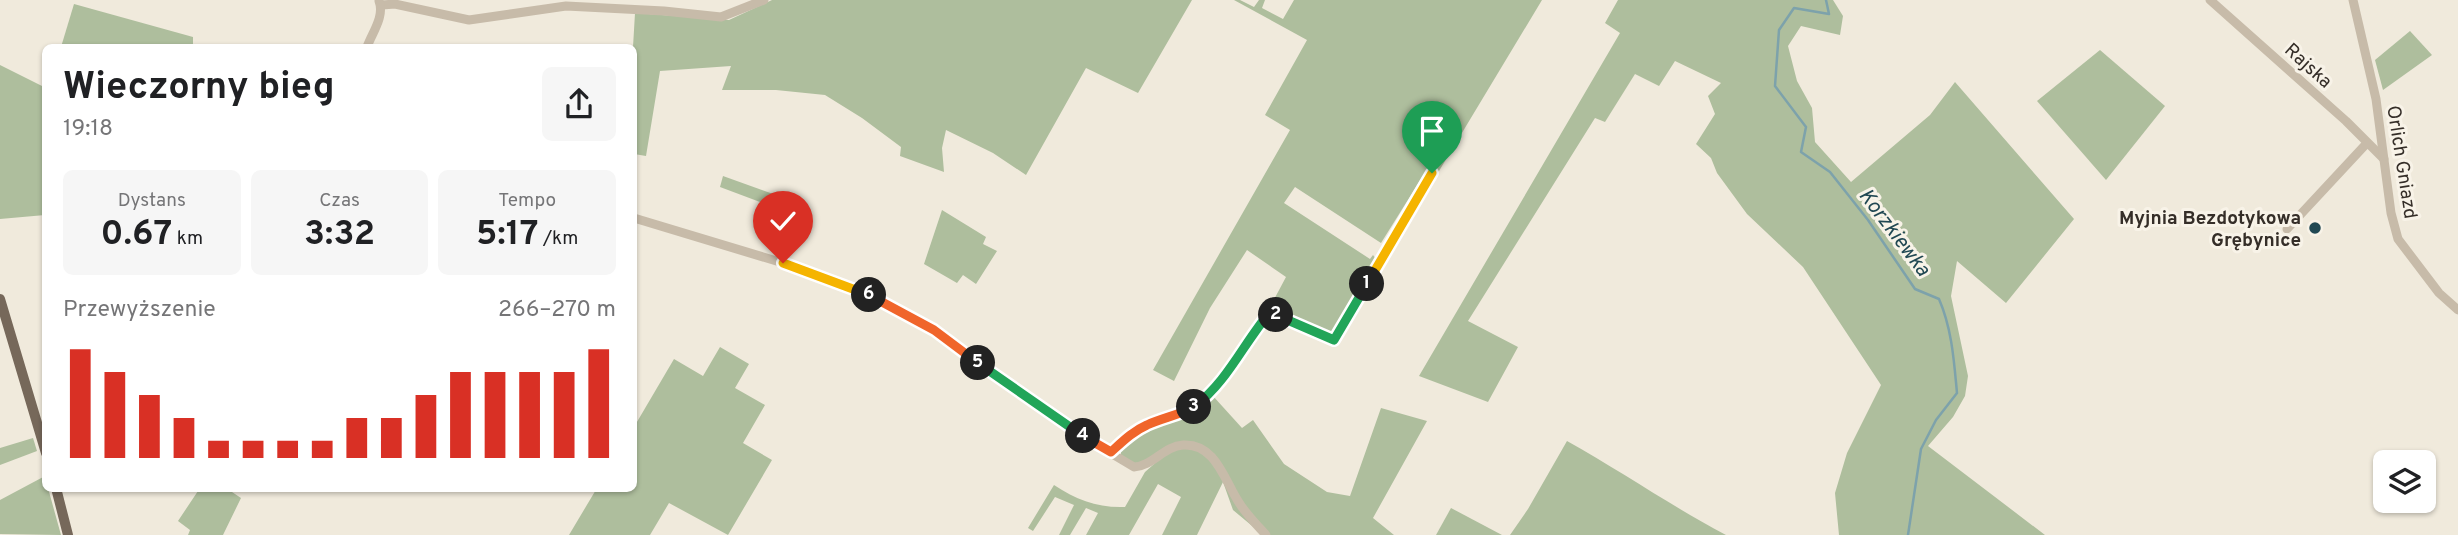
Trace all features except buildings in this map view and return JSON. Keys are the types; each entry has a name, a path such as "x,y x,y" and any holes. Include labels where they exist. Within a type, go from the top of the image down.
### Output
{"main road":[{"path":"0,299 42,440"},
{"path":"57,492 68,535"}],"street":[{"path":"368,44 381,15 380,2 469,20 566,6 605,4 721,17 764,0"},
{"name":"Rajska","path":"2210,0 2384,159"},
{"name":"Orlich Gniazd","path":"2353,0 2376,99 2391,213 2398,239 2439,293 2458,310"},
{"path":"2287,229 2367,143"},
{"path":"1111,452 1147,425 1182,414 1208,396 1222,382 1254,331 1270,312 1334,340 1432,173"},
{"path":"637,219 783,263 864,292 934,330 1077,433 1133,467 1147,464 1162,453 1181,445 1204,450 1216,461 1245,511 1266,535"}],"green space":[{"path":"772,0 1192,0 1138,93 1086,68 1026,175 993,153 946,130 942,148 944,172 900,156 901,147 825,95 776,90 722,90 731,66 660,71 646,156 637,154 637,44 633,44 635,13 729,20"},
{"path":"1234,0 1254,7 1259,0 1265,0 1262,8 1283,19 1294,0 1542,0 1436,176 1426,171 1381,243 1295,187 1284,203 1370,259 1373,255 1376,259 1333,335 1270,307 1286,277 1247,250 1210,308 1174,381 1153,370 1290,130 1265,115 1307,40"},
{"path":"1618,0 1833,0 1843,16 1840,35 1801,26 1788,46 1797,81 1812,108 1815,142 1851,182 1930,115 1955,82 2074,219 2006,303 1957,261 1951,296 1968,376 1965,396 1953,417 1928,446 2045,535 1839,535 1835,493 1847,453 1881,385 1803,267 1747,214 1717,173 1711,158 1696,144 1715,114 1708,96 1721,83 1675,61 1659,86 1635,74 1605,122 1595,118 1468,321 1518,347 1488,402 1419,376 1620,33 1605,23"},
{"path":"74,4 193,37 193,44 62,44"},
{"path":"2410,31 2432,55 2383,90 2375,60"},
{"path":"2100,50 2165,106 2106,180 2037,101"},
{"path":"0,65 42,86 42,215 0,219"},
{"path":"723,176 798,203 792,214 720,187"},
{"path":"942,210 986,237 983,244 997,251 976,284 963,275 957,283 924,264"},
{"path":"720,347 749,364 735,388 765,405 743,443 772,460 728,535 669,503 650,535 569,535 595,492 637,492 637,422 674,359 703,376"},
{"path":"1213,396 1242,428 1253,420 1284,464 1327,492 1350,496 1381,408 1427,421 1373,518 1394,535 1263,535 1233,510 1223,482 1197,535 1162,535 1181,497 1158,484 1129,535 1086,535 1098,513 1086,508 1070,535 1059,535 1074,505 1055,497 1033,531 1028,528 1054,485 1088,502 1125,507 1145,472 1179,442 1145,463 1136,464 1121,457 1121,451 1140,433"},
{"path":"33,438 37,451 0,465 0,448"},
{"path":"1567,441 1686,512 1726,535 1510,535"},
{"path":"42,478 42,492 49,492 61,535 0,534 0,500"},
{"path":"197,492 232,492 241,498 223,535 188,535 190,530 178,521"},
{"path":"1451,508 1502,535 1436,535"}],"waterway":[{"name":"Korzkiewka","path":"1826,0 1829,14 1794,8 1779,30 1775,86 1806,127 1801,152 1830,172 1868,220 1915,289 1939,299 1952,345 1957,393 1936,420 1921,449 1908,535"}],"place":[{"name":"Myjnia Bezdotykowa Grębynice","path":"2315,228"}],"route":[{"path":"783,263 864,292 930,328 1077,433 1111,452 1147,425 1182,414 1208,396 1222,382 1254,331 1270,312 1334,340 1432,173"}]}
